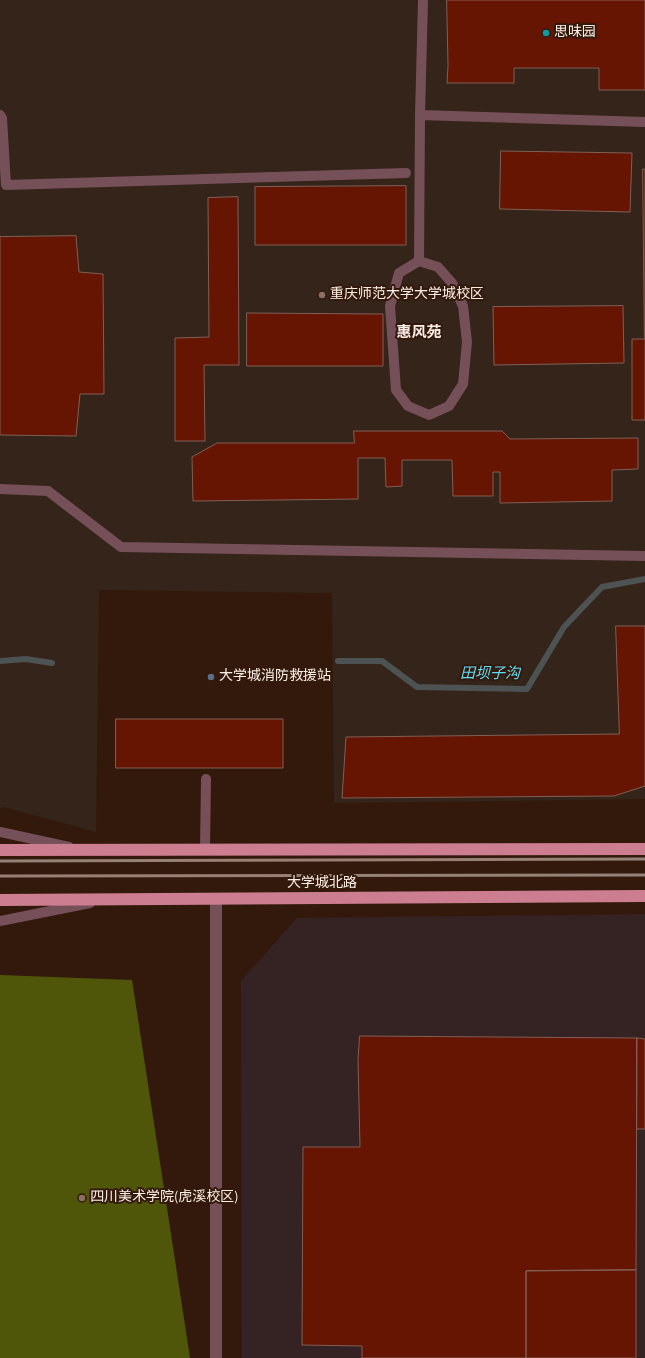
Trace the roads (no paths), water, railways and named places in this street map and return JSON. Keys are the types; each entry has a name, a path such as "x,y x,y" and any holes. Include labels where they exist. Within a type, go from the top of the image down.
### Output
{"main road":[{"path":"0,850 645,849"},
{"name":"大学城北路","path":"0,900 216,900 645,896"}],"street":[{"path":"216,900 216,1358"}],"lane":[{"path":"419,261 420,115 423,0"},
{"path":"0,115 2,118 6,185 406,173"},
{"path":"420,115 645,122"},
{"path":"419,261 438,267 452,283 463,306 467,342 463,384 449,406 429,415 408,406 396,390 390,306 399,273 419,261"},
{"path":"0,489 48,491 121,547 645,556"},
{"path":"205,849 206,779"},
{"path":"0,832 83,850"},
{"path":"0,921 104,900"}],"waterway":[{"name":"田坝子沟","path":"338,661 382,661 417,687 527,689 564,627 602,587 645,579"},
{"name":"田坝子沟","path":"0,661 26,659 52,663"}],"railway":[{"path":"0,861 645,859"},
{"path":"0,876 645,875"}],"place":[{"name":"思味园","path":"546,33"},
{"name":"重庆师范大学大学城校区","path":"322,295"},
{"name":"大学城消防救援站","path":"211,677"},
{"name":"四川美术学院(虎溪校区)","path":"82,1198"}],"district":[{"name":"惠风苑","path":"419,334"}]}
